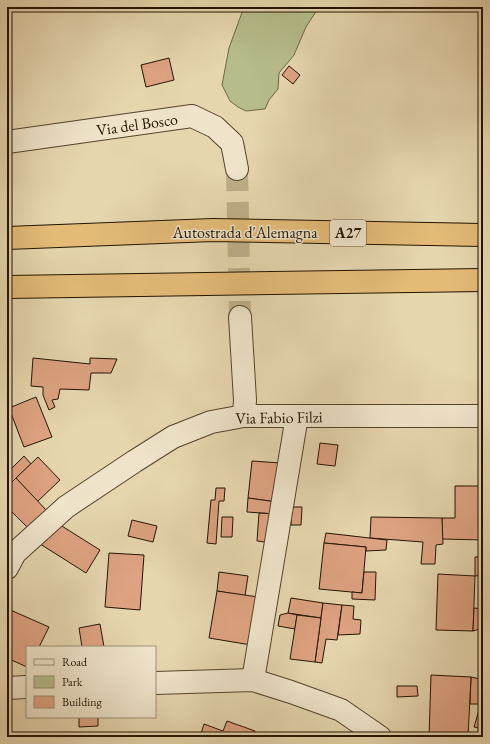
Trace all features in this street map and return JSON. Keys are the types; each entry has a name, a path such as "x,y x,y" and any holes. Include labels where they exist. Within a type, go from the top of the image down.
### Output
{"highway":[{"name":"Autostrada d'Alemagna","path":"7,238 213,230 483,235"},
{"path":"7,287 483,280"}],"street":[{"name":"Via del Bosco","path":"7,142 192,116 215,127 232,143 237,169"},
{"path":"240,316 245,400 244,416"},
{"name":"Via Fabio Filzi","path":"7,568 15,553 66,507 173,437 211,422 244,416 483,416"},
{"path":"253,680 296,416"},
{"path":"156,683 253,680 341,710 380,737"},
{"path":"7,688 26,687"}],"green space":[{"path":"244,7 319,7 306,27 294,55 279,73 278,89 269,100 265,109 246,111 238,107 230,101 222,85 229,48"}],"building":[{"path":"169,58 174,80 146,87 141,65"},
{"path":"289,66 300,75 293,84 282,75"},
{"path":"33,358 90,364 90,358 117,359 111,373 91,373 89,390 60,389 58,399 52,400 55,407 49,410 43,395 43,387 31,386"},
{"path":"36,397 52,437 24,447 9,408"},
{"path":"320,443 338,445 335,466 317,464"},
{"path":"24,456 31,464 7,487 7,473"},
{"path":"38,457 60,480 37,502 16,478"},
{"path":"252,461 281,463 277,502 248,498"},
{"path":"16,478 48,512 30,530 7,507 7,487"},
{"path":"455,486 483,486 483,540 442,539 442,518 455,518"},
{"path":"216,488 225,488 224,501 219,501 216,544 207,543 211,500 215,500"},
{"path":"248,498 277,502 276,514 247,512"},
{"path":"292,507 302,507 301,525 291,525"},
{"path":"259,513 276,514 273,543 257,541"},
{"path":"222,517 233,517 232,537 221,537"},
{"path":"371,517 442,518 443,544 436,545 435,564 421,564 423,542 370,538"},
{"path":"132,520 157,526 153,542 128,536"},
{"path":"57,523 100,550 86,573 37,542"},
{"path":"326,533 387,540 386,550 366,551 366,547 324,543"},
{"path":"324,543 366,547 362,593 319,589"},
{"path":"109,553 144,555 140,610 105,607"},
{"path":"475,557 483,557 483,575 475,576"},
{"path":"219,572 248,576 245,596 217,591"},
{"path":"364,572 376,572 375,600 352,599 352,592 362,593"},
{"path":"438,574 475,576 473,631 436,630"},
{"path":"217,591 265,598 257,646 209,638"},
{"path":"291,598 323,603 321,618 288,613"},
{"path":"323,603 342,605 337,640 326,639 322,663 315,662"},
{"path":"342,605 354,606 353,619 361,620 360,634 338,635"},
{"path":"474,608 483,609 483,628 473,631"},
{"path":"8,609 49,627 40,646 26,646 26,667 7,658"},
{"path":"288,613 297,615 295,629 278,626 280,615"},
{"path":"297,615 321,618 315,662 290,659"},
{"path":"100,624 104,646 82,646 79,628"},
{"path":"481,672 483,672 483,704 470,704 471,677 480,679"},
{"path":"431,675 471,677 468,737 429,737"},
{"path":"397,686 417,686 418,696 397,697"},
{"path":"479,710 483,711 483,729 474,727"},
{"path":"79,718 98,718 98,726 79,727"},
{"path":"227,721 255,731 253,737 200,737 204,724 223,731"}],"tunnel":[{"path":"237,169 240,317"}]}
